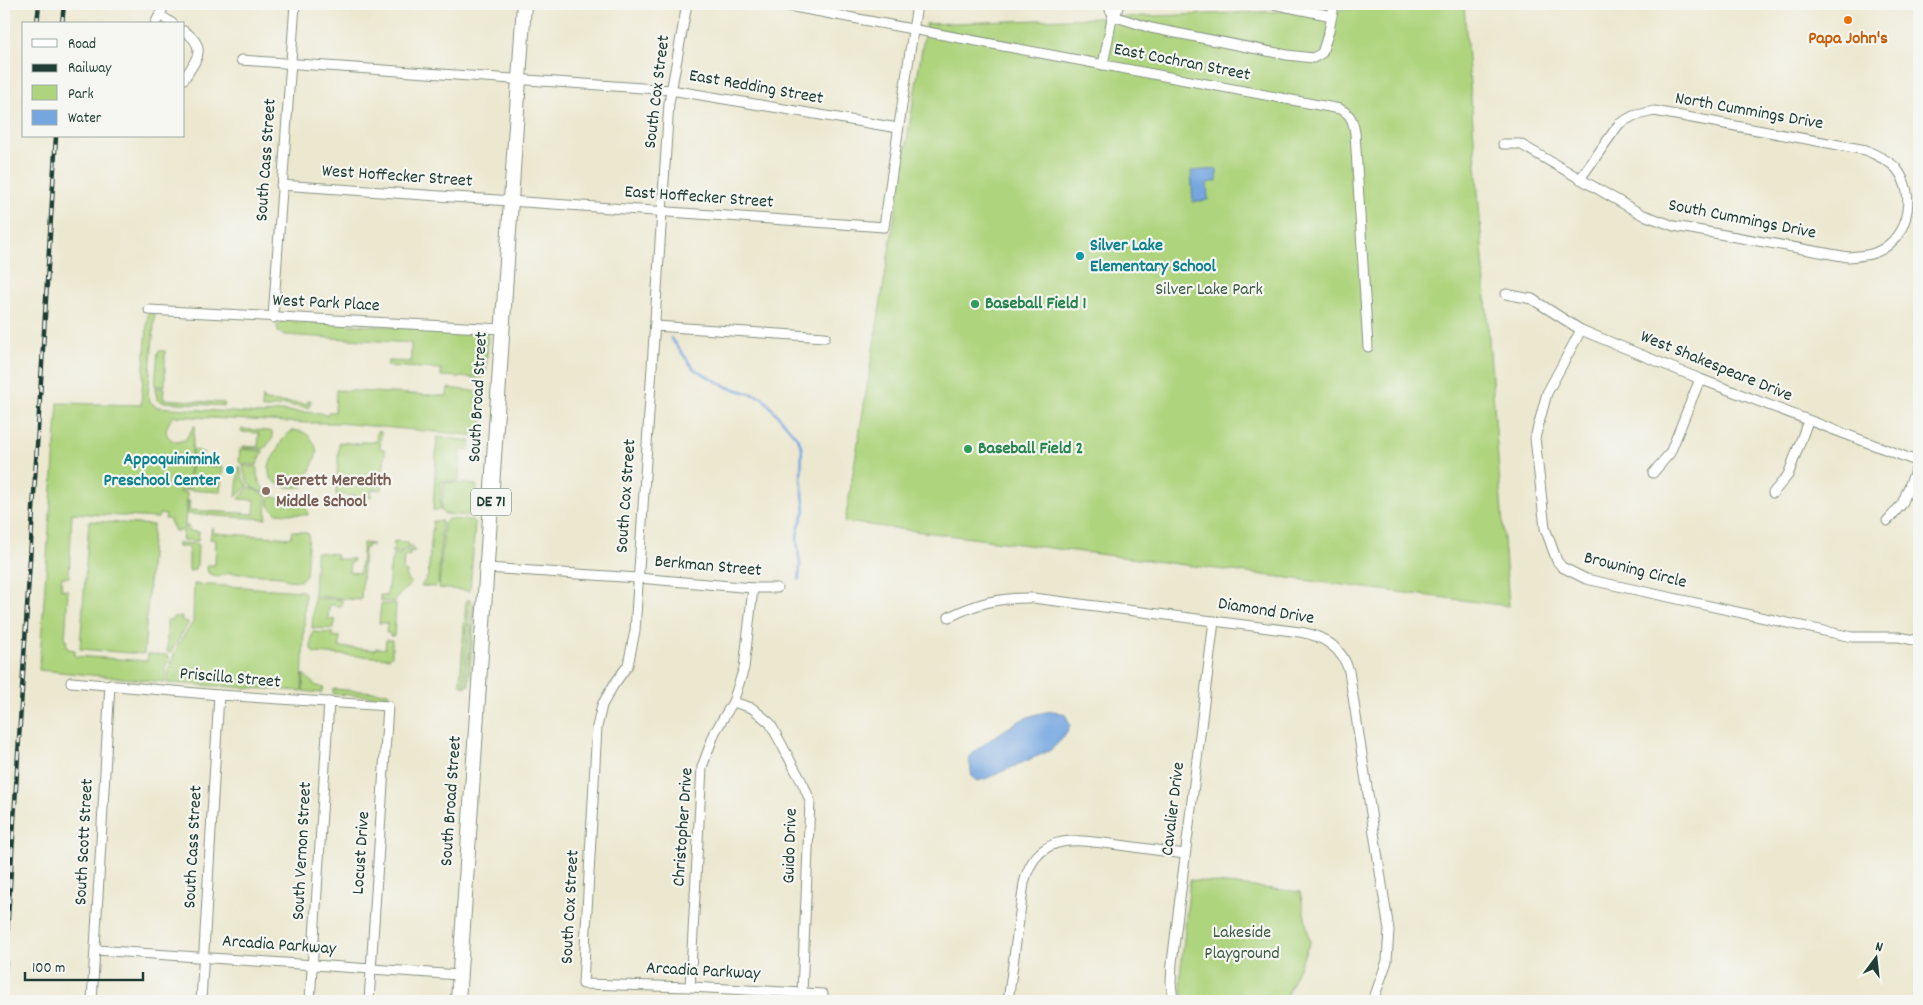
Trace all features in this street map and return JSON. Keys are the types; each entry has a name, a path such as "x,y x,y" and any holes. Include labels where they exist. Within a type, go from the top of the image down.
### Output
{"main road":[{"name":"South Broad Street","path":"458,1001 524,4"}],"street":[{"path":"156,22 165,4"},
{"name":"South Cass Street","path":"272,318 295,4"},
{"name":"South Cox Street","path":"583,984 597,727 602,705 628,665 635,631 671,90 687,4"},
{"name":"East Cochran Street","path":"778,4 1340,109 1350,115 1355,133 1368,347"},
{"path":"898,128 918,4"},
{"path":"1112,11 1117,11 1119,4"},
{"path":"1273,4 1332,16"},
{"path":"1112,11 1151,28 1304,58 1313,58 1322,53 1334,4"},
{"path":"1103,65 1112,11"},
{"path":"160,15 170,22"},
{"path":"185,32 196,41 198,51 195,62 185,77"},
{"name":"East Redding Street","path":"241,60 671,90 898,128"},
{"name":"North Cummings Drive","path":"1580,179 1619,124 1633,116 1654,111 1866,150 1895,167 1904,183 1908,208"},
{"name":"East Hoffecker Street","path":"511,201 884,227 898,128"},
{"name":"South Cummings Drive","path":"1503,144 1520,144 1641,214 1674,226 1848,256 1871,254 1886,247 1900,234 1908,208"},
{"name":"West Hoffecker Street","path":"281,185 511,201"},
{"path":"1908,208 1919,209"},
{"name":"West Shakespeare Drive","path":"1506,294 1532,299 1581,330 1700,379 1919,461"},
{"name":"West Park Place","path":"149,310 501,329"},
{"path":"655,326 824,337"},
{"name":"Browning Circle","path":"1581,330 1547,392 1535,438 1545,528 1556,561 1562,567 1586,579 1852,637 1899,637 1919,641"},
{"path":"1654,473 1670,453 1700,379"},
{"path":"1773,493 1788,475 1808,420"},
{"path":"1888,521 1902,504 1919,461"},
{"name":"Berkman Street","path":"487,568 753,588 777,588"},
{"name":"Christopher Drive","path":"690,987 702,767 715,732 733,702 744,668 753,588"},
{"name":"Diamond Drive","path":"949,617 980,603 1019,597 1311,634 1329,642 1337,649 1347,664 1389,930 1387,961 1373,1001"},
{"name":"Cavalier Drive","path":"1173,1001 1172,963 1214,621"},
{"name":"Priscilla Street","path":"70,682 219,695 388,706"},
{"name":"South Scott Street","path":"92,1001 110,684"},
{"name":"South Cass Street","path":"201,1001 219,695"},
{"name":"South Vernon Street","path":"310,1001 328,702"},
{"name":"Guido Drive","path":"733,702 752,708 770,723 804,786 810,801 802,993"},
{"name":"Locust Drive","path":"369,1001 388,706"},
{"path":"1008,1001 1024,883 1030,867 1043,852 1059,842 1078,840 1185,854"},
{"name":"Arcadia Parkway","path":"96,950 459,975"},
{"name":"Arcadia Parkway","path":"583,984 822,994"}],"green space":[{"name":"Silver Lake Park","path":"1464,5 1509,606 845,522 926,24"},
{"path":"148,313 155,313 148,395 150,402 157,407 262,414 280,411 321,413 327,416 328,412 335,412 336,390 447,396 448,388 482,394 484,398 482,434 480,436 339,423 173,416 166,431 168,437 176,442 185,440 195,425 187,490 179,491 187,493 185,526 181,531 175,531 169,519 165,519 166,515 159,514 158,518 72,513 69,577 62,577 61,589 68,590 65,640 67,641 68,649 75,650 75,656 147,661 148,654 167,655 170,660 166,664 165,682 39,670 58,403 141,405"},
{"path":"283,321 488,332 486,372 485,375 479,378 441,376 441,369 387,366 388,361 411,362 411,343 285,335 278,332 277,325"},
{"path":"158,351 165,351 165,386 155,386"},
{"path":"155,388 164,388 163,399 224,403 225,406 162,402 157,399"},
{"path":"263,396 264,401 308,404 308,400 311,400 309,408 285,405 262,409"},
{"path":"242,429 269,431 272,432 273,438 264,449 243,448 243,446 258,447 259,433 241,432"},
{"path":"292,431 302,432 309,436 317,453 304,486 299,487 281,485 271,479 269,473 270,462 287,434"},
{"path":"377,431 381,432 380,448 385,450 382,490 372,489 371,497 336,495 339,442 361,444 361,442 376,442"},
{"path":"437,437 471,441 469,450 461,450 459,481 441,481 440,510 433,510"},
{"path":"193,449 204,453 201,454 199,459 201,465 223,467 220,492 189,490"},
{"path":"240,449 263,451 257,465 241,464 239,461"},
{"path":"240,466 243,479 248,486 236,497 239,468"},
{"path":"243,466 257,467 259,481 268,493 257,490 250,485"},
{"path":"444,482 477,485 476,513 472,516 444,514 441,510"},
{"path":"249,487 267,496 266,519 187,514 188,501 190,501 189,510 254,514 255,500 239,499"},
{"path":"272,496 299,502 306,509 308,515 276,513 269,506 269,498"},
{"path":"448,519 472,520 475,523 470,591 439,588 444,523"},
{"path":"89,521 153,525 144,654 80,649"},
{"path":"433,521 442,521 438,584 435,587 421,586 428,576"},
{"path":"186,526 188,526 189,531 199,532 198,541 182,540"},
{"path":"212,527 213,533 291,538 292,531 309,534 306,575 300,581 287,580 281,576 228,573 218,577 208,573 208,565 215,565 216,540 210,539"},
{"path":"394,541 408,542 408,545 413,547 393,554 391,551 394,551"},
{"path":"178,543 198,544 197,565 194,570 189,571 189,547 178,547"},
{"path":"363,543 373,545 367,545 367,548 364,548 361,600 314,596 316,552 336,554 337,559 353,559 353,562 350,562 349,572 360,573"},
{"path":"414,549 414,552 410,552 410,556 404,556 403,571 407,572 406,578 411,583 395,602 381,601 380,595 387,596 393,556"},
{"path":"194,584 302,591 305,593 302,691 167,683 169,669 177,646 193,622"},
{"path":"314,598 342,600 341,606 329,605 328,619 336,620 333,629 312,628"},
{"path":"466,600 470,600 464,687 460,684"},
{"path":"473,601 475,605 469,685 466,687"},
{"path":"381,604 396,604 394,636 386,633 387,623 379,623"},
{"path":"173,617 182,617 182,621 188,622 188,624 170,653 167,652 167,620 173,620"},
{"path":"312,632 333,633 332,636 340,637 339,647 385,649 386,640 392,640 392,656 390,658 314,653 311,649"},
{"path":"304,674 315,685 324,688 321,693 303,691"},
{"path":"333,689 390,693 387,697 333,694"},
{"name":"Lakeside Playground","path":"1190,880 1300,892 1310,942 1284,1001 1184,1001 1180,977"}],"water":[{"path":"1217,169 1217,181 1207,183 1208,200 1193,202 1191,171"},
{"path":"1054,711 1065,714 1070,725 1056,746 1049,751 985,779 977,781 972,777 969,758 980,747 1021,720 1036,714"}],"waterway":[{"path":"671,338 694,369 727,387 762,397 798,439 802,448 801,478 805,511 797,538 800,565 799,580"}],"railway":[{"path":"37,22 39,4"},
{"path":"62,22 64,4"},
{"path":"4,983 56,138"},
{"path":"4,652 7,606"}],"place":[{"name":"Papa John's","path":"1848,20"},
{"name":"Silver Lake Elementary School","path":"1080,256"},
{"name":"Baseball Field 1","path":"975,304"},
{"name":"Baseball Field 2","path":"968,449"},
{"name":"Appoquinimink Preschool Center","path":"230,470"},
{"name":"Everett Meredith Middle School","path":"266,491"}]}
